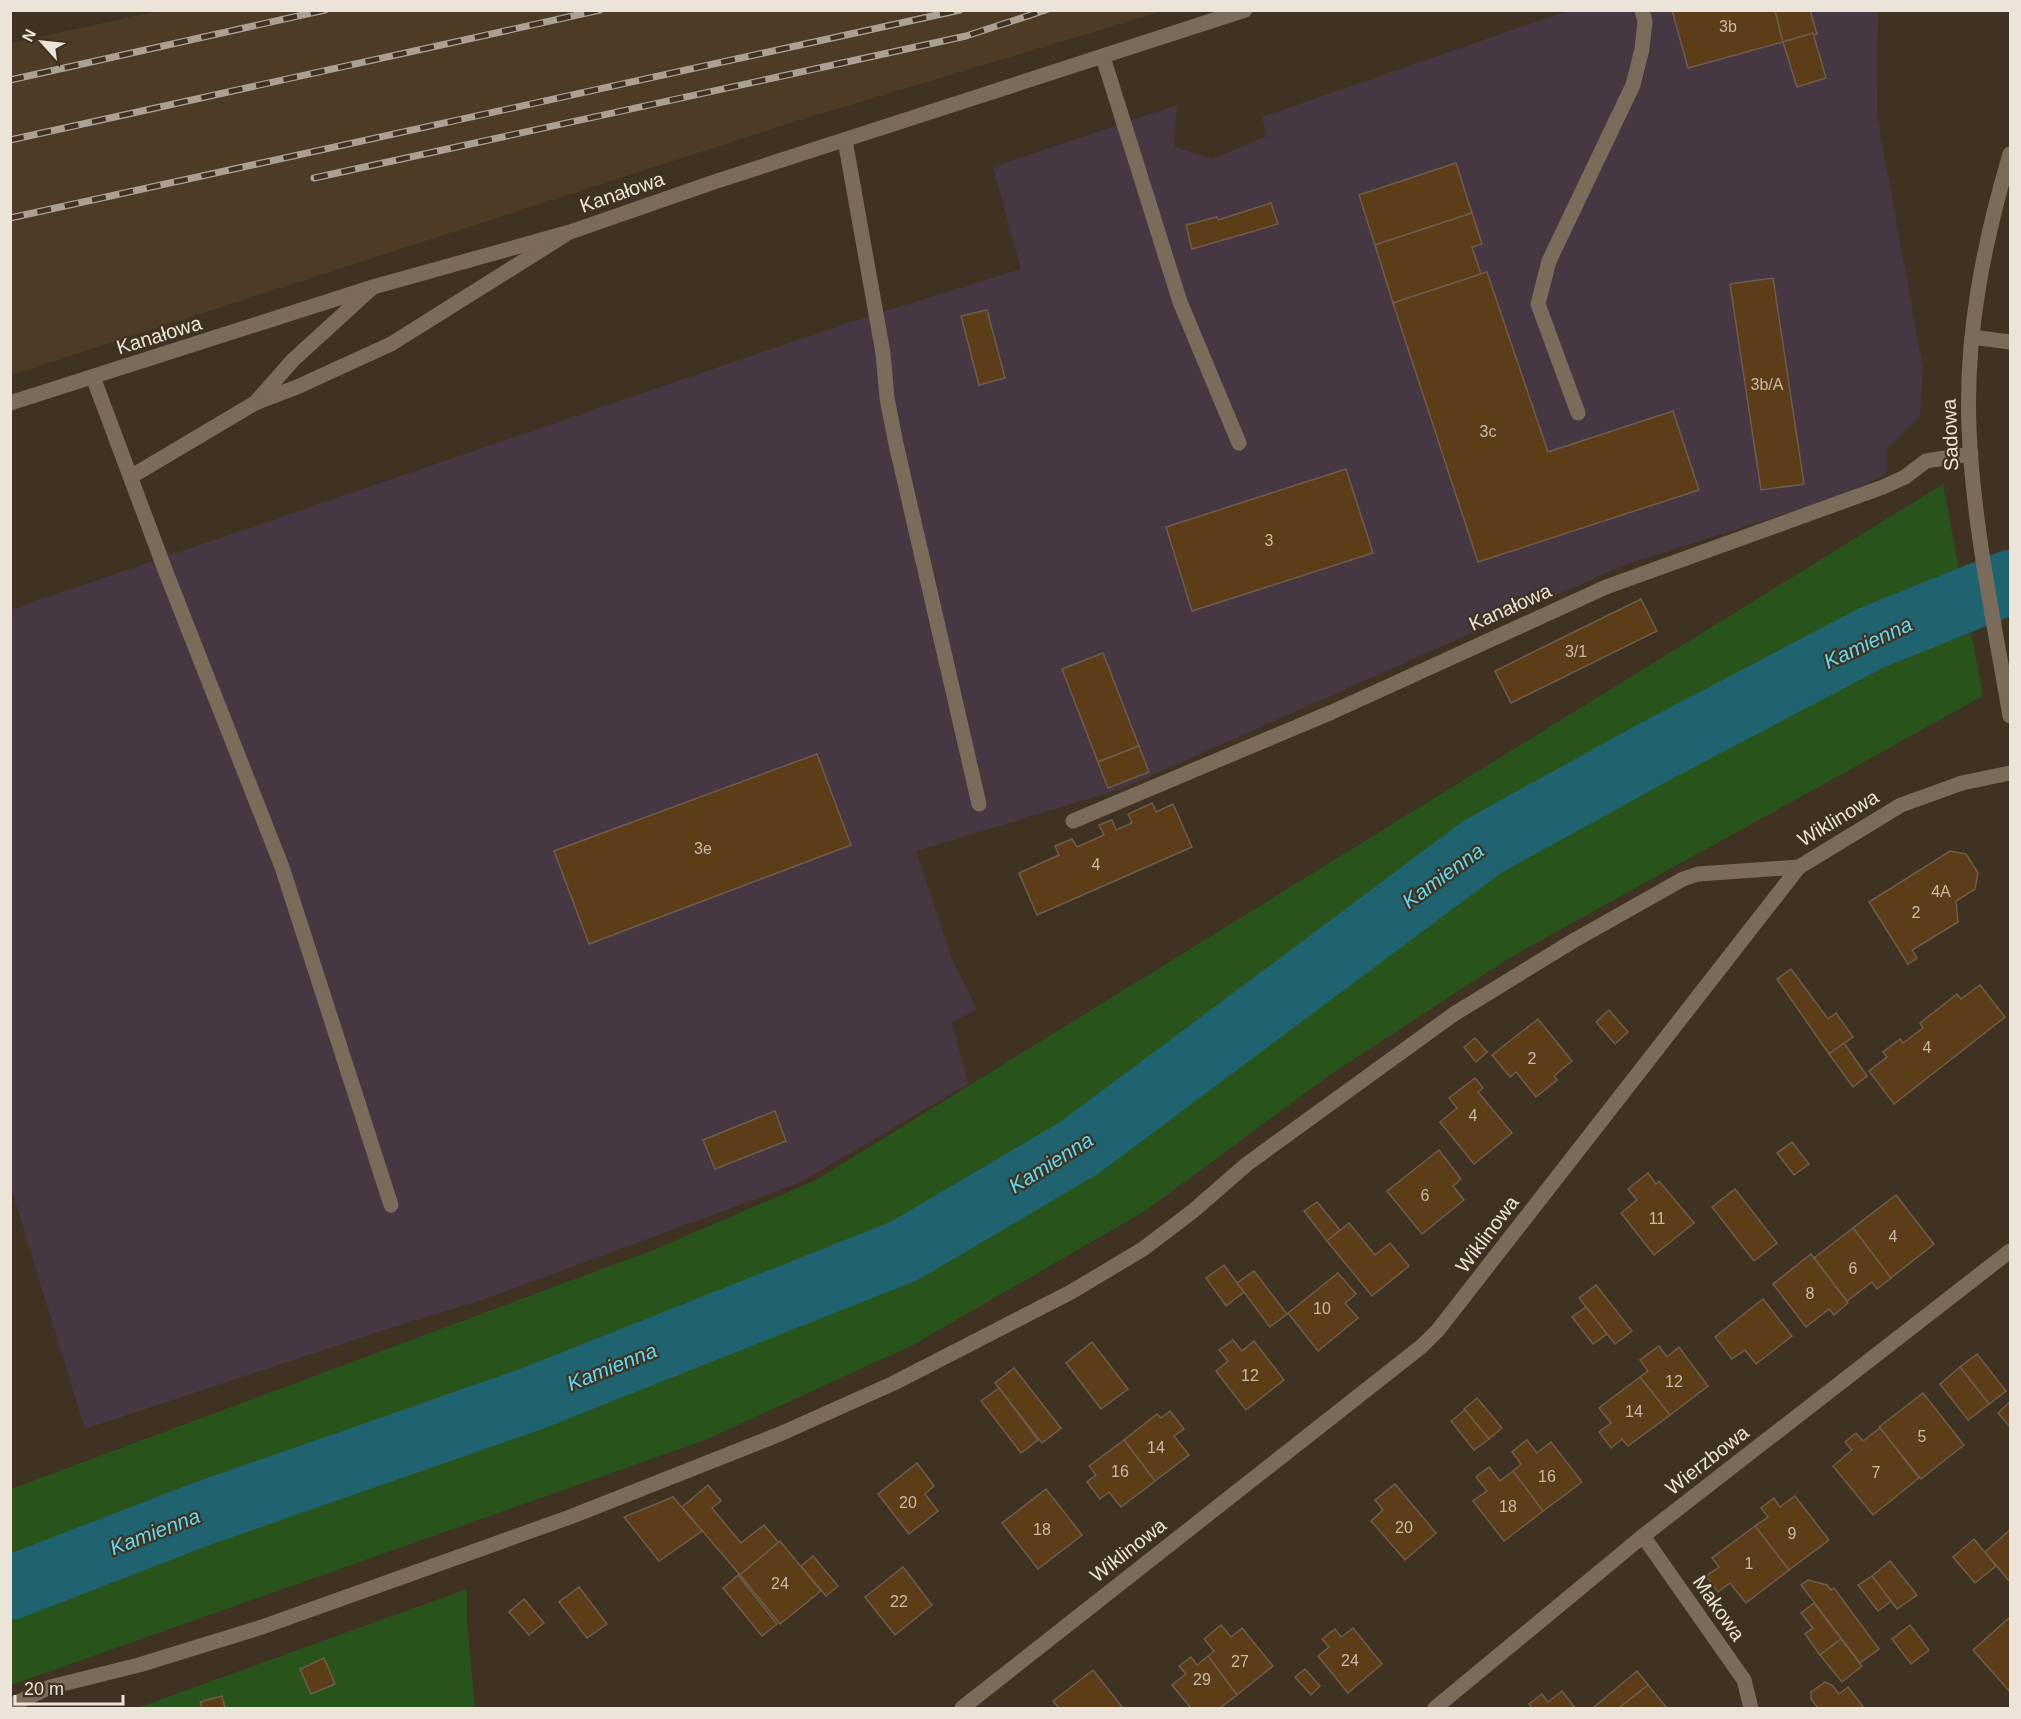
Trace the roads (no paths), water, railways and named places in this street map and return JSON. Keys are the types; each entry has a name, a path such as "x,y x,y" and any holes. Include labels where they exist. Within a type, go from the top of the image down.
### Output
{"street":[{"name":"Kanałowa","path":"10,403 373,287 570,232 1245,10"},
{"path":"1578,413 1538,304 1549,261 1633,85 1642,49 1645,21 1642,10"},
{"path":"1103,57 1180,302 1239,443"},
{"path":"845,140 883,353 887,398 896,444 979,804"},
{"name":"Sadowa","path":"2010,154 1987,239 1972,337 1969,425 1976,515 2010,716"},
{"path":"132,476 255,403 297,387 391,344 570,232"},
{"path":"255,403 293,360 373,287"},
{"path":"1972,337 2010,342"},
{"path":"93,377 132,476 167,575 282,867 391,1205"},
{"name":"Kanałowa","path":"1073,821 1332,712 1606,587 1883,487 1905,477 1926,461 1971,461"},
{"name":"Wiklinowa","path":"962,1708 1438,1330 1799,867 1901,805 1962,783 2010,773"},
{"path":"10,1706 50,1687 139,1665 261,1627 570,1517 780,1434 894,1383 1071,1292 1143,1249 1193,1211 1247,1164 1353,1085 1454,1014 1573,941 1698,873 1799,867"},
{"name":"Wierzbowa","path":"1435,1708 1643,1536 2010,1251"},
{"name":"Makowa","path":"1643,1536 1744,1680 1751,1708"}],"waterway":[{"name":"Kamienna","path":"10,1588 204,1513 531,1399 904,1251 1079,1148 1482,847 1656,751 1871,638 2010,582"}],"railway":[{"path":"10,80 325,10"},
{"path":"10,140 600,10"},
{"path":"10,218 960,10"},
{"path":"314,178 966,36 1046,10"}]}
